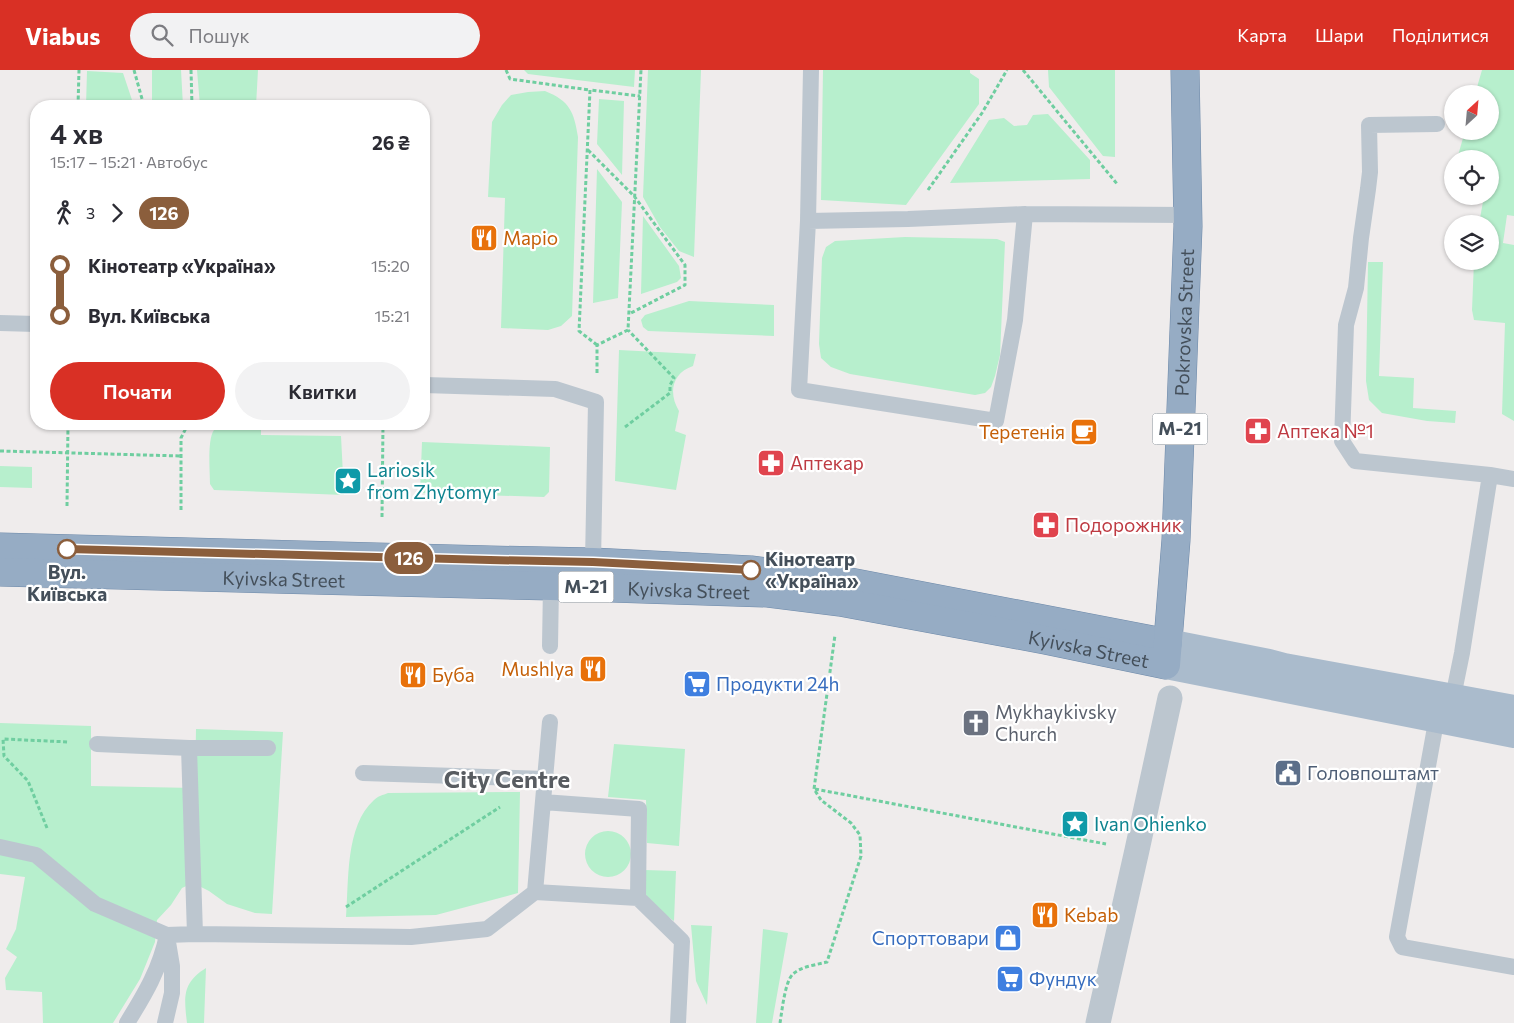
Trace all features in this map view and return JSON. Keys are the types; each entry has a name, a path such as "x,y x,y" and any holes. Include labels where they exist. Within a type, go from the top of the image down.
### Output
{"highway":[{"name":"Pokrovska Street","path":"1167,654 1176,540 1188,215 1185,70"},
{"name":"Kyivska Street","path":"0,547 593,562 751,570 845,580 1167,654"},
{"name":"Kyivska Street","path":"0,572 768,593 840,602 1046,640 1167,654"}],"main road":[{"name":"Kyivska Street","path":"1167,654 1444,704 1514,709"},
{"name":"Kyivska Street","path":"1444,704 1514,734"}],"street":[{"path":"1098,1023 1170,698"}],"lane":[{"path":"811,70 808,221 800,390 996,421 1015,320 1025,214"},
{"path":"1437,124 1369,125 1369,180 1360,238 1356,288 1346,325 1342,441 1356,461 1514,479"},
{"path":"808,221 1025,214 1188,215"},
{"path":"0,323 30,324"},
{"path":"430,385 555,389 596,402 593,562"},
{"path":"1490,475 1462,654 1444,704 1397,937 1402,947 1514,968"},
{"path":"550,646 551,586"},
{"path":"535,892 550,722"},
{"path":"97,744 189,748 268,748"},
{"path":"189,748 195,934"},
{"path":"363,773 545,778"},
{"path":"542,802 639,809 638,898"},
{"path":"0,847 36,855 95,904 167,935 411,937 486,929 535,892 638,898 682,941 678,1023"},
{"path":"127,1023 153,979 163,956 167,935"},
{"path":"165,1023 172,993 172,966 167,935"}],"path":[{"path":"78,100 79,70"},
{"path":"134,70 142,100"},
{"path":"190,70 192,100"},
{"path":"506,70 510,79 640,96"},
{"path":"624,428 670,393 670,385 674,378 628,330 641,70"},
{"path":"908,219 982,113 1007,70"},
{"path":"1023,70 1123,191"},
{"path":"590,90 579,331 597,345"},
{"path":"588,149 634,196 685,265 685,285 629,314"},
{"path":"597,345 628,330"},
{"path":"596,402 597,345"},
{"path":"67,506 68,430"},
{"path":"181,510 181,438 185,430"},
{"path":"382,517 383,430"},
{"path":"0,451 181,456"},
{"path":"780,1023 787,987 792,975 802,968 827,962 861,856 860,835 851,823 820,800 814,789 840,602"},
{"path":"48,829 28,781 4,756 3,739 97,744"},
{"path":"303,935 545,778"},
{"path":"814,789 1137,850"}],"green space":[{"path":"152,70 181,70 183,100 152,100"},
{"path":"197,70 258,70 256,100 200,100"},
{"path":"524,70 635,70 634,87 528,74"},
{"path":"648,70 701,70 694,257 679,251 660,227 643,197"},
{"path":"823,70 970,70 970,73 979,79 979,104 906,205 821,200"},
{"path":"1048,70 1115,70 1115,157 1103,156 1049,87"},
{"path":"1482,70 1514,70 1514,216 1507,215 1503,243 1514,245 1514,421 1502,414 1505,323 1474,320 1472,310 1474,270 1499,270 1499,215 1481,215 1482,205 1499,205 1499,150 1460,150 1462,140 1499,140 1499,85 1478,85"},
{"path":"87,71 123,73 132,100 86,100"},
{"path":"545,91 560,99 569,108 575,121 578,137 572,316 561,326 548,330 501,328 505,198 488,197 492,122 502,105 511,95"},
{"path":"599,99 624,101 622,175 597,144"},
{"path":"1048,114 1090,160 1090,179 950,183 989,120 1004,118 1014,126 1027,125 1033,115"},
{"path":"597,169 622,202 618,298 593,303"},
{"path":"643,216 679,266 681,278 677,282 641,294"},
{"path":"905,237 997,239 1005,242 1000,355 991,387 985,393 975,395 850,374 831,367 821,358 819,344 822,258 826,247 835,241"},
{"path":"1368,262 1383,262 1379,376 1414,378 1413,408 1456,411 1455,423 1427,421 1382,413 1369,400 1366,381"},
{"path":"689,301 774,305 774,336 648,331 643,327 641,320 645,315"},
{"path":"619,350 696,354 693,366 680,373 674,384 674,397 679,411 675,431 686,435 676,490 615,481"},
{"path":"214,430 261,430 261,435 341,436 344,495 214,490 210,484 209,456"},
{"path":"422,442 550,447 549,492 544,497 420,493"},
{"path":"0,466 32,467 32,488 0,487"},
{"path":"0,723 91,726 91,786 195,788 196,729 283,732 272,914 255,913 227,904 209,891 193,883 182,888 171,905 157,920 155,942 140,979 113,1023 43,1023 42,992 6,990 5,978 17,957 6,949 16,929 25,877 0,874"},
{"path":"614,744 685,749 679,846 647,843 646,800 608,797"},
{"path":"520,792 518,893 436,915 346,917 350,855 353,839 365,811 376,799 388,793"},
{"path":"608,831 621,835 627,841 631,854 627,867 621,873 608,877 595,873 589,867 585,854 589,841 595,835"},
{"path":"645,870 676,871 674,921 654,905 646,895 644,888"},
{"path":"691,925 712,926 707,1005 696,981"},
{"path":"763,929 788,933 772,1023 756,1023"},
{"path":"206,968 204,1023 187,1023 186,991 192,979"}],"bus line":[{"name":"126","path":"67,549 593,562 751,570"}],"place":[{"name":"Маріо","path":"484,238"},
{"name":"Аптека №1","path":"1258,431"},
{"name":"Теретенія","path":"1084,432"},
{"name":"Аптекар","path":"771,463"},
{"name":"Lariosik from Zhytomyr","path":"348,481"},
{"name":"Подорожник","path":"1046,525"},
{"name":"Вул. Київська","path":"67,549"},
{"name":"Кінотеатр «Україна»","path":"751,570"},
{"name":"Mushlya","path":"593,669"},
{"name":"Буба","path":"413,675"},
{"name":"Продукти 24h","path":"697,684"},
{"name":"Mykhaykivsky Church","path":"976,723"},
{"name":"Головпоштамт","path":"1288,773"},
{"name":"Ivan Ohienko","path":"1075,824"},
{"name":"Kebab","path":"1045,915"},
{"name":"Спорттовари","path":"1008,938"},
{"name":"Фундук","path":"1010,979"}],"district":[{"name":"City Centre","path":"507,780"}]}
